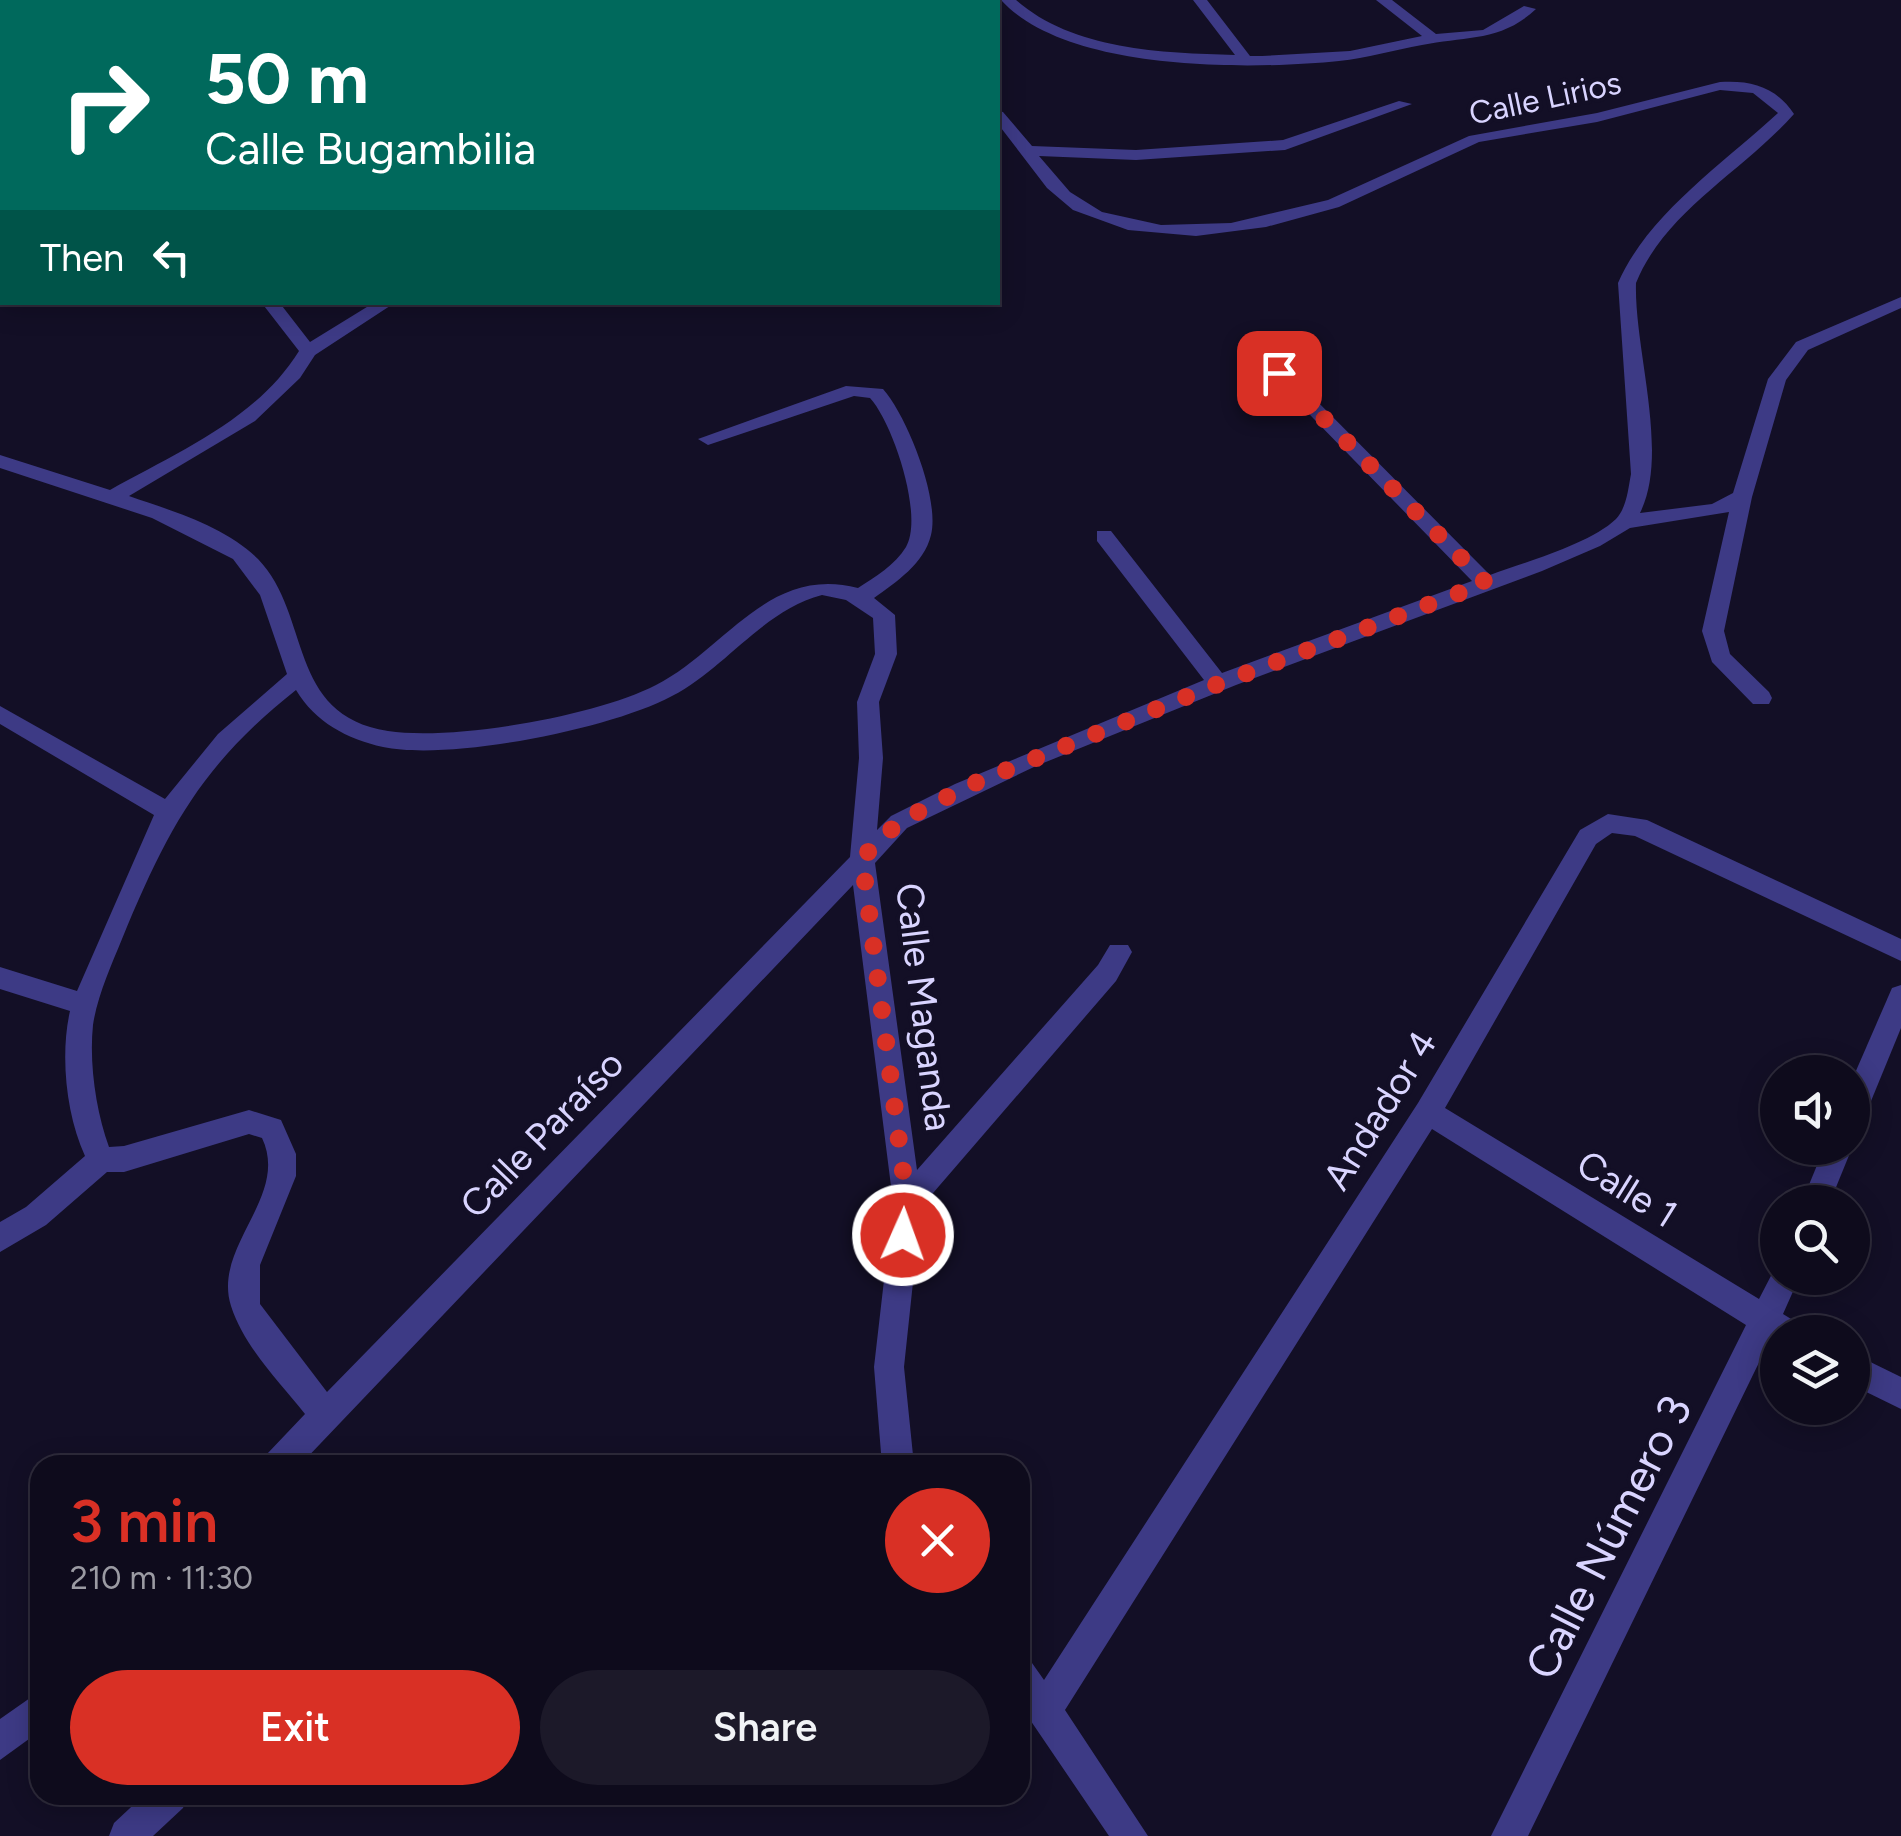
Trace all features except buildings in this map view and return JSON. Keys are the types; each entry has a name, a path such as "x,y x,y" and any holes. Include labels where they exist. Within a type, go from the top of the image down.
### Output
{"street":[{"name":"Calle Lirios","path":"1008,0 1019,17 1035,26 1082,40 1176,56 1246,61 1340,57 1433,38 1486,34 1529,9"},
{"path":"1200,0 1246,61"},
{"path":"1383,0 1433,38"},
{"name":"Calle Lirios","path":"1000,117 1031,150 1054,192 1096,215 1138,228 1201,230 1286,218 1364,192 1474,138 1584,120 1720,86 1743,84 1766,92 1786,114 1645,245 1627,282 1642,485 1626,522"},
{"path":"1031,150 1136,156 1285,145 1404,104"},
{"path":"1761,698 1720,657 1713,631 1742,497 1777,379 1802,346 1901,302"},
{"path":"271,305 308,351"},
{"path":"108,499 210,440 285,388 308,351 383,305"},
{"path":"1279,373 1486,583"},
{"path":"0,462 201,532 240,554 267,580 298,676 341,726 372,737 420,741 578,720 665,691 778,600 830,587 863,595 903,568 922,536 925,508 889,406 876,392 853,390 708,439"},
{"name":"Calle Paraíso","path":"288,1455 899,822 970,785 1218,684 1486,583 1588,542 1626,522 1717,510 1742,497"},
{"path":"1104,536 1218,684"},
{"name":"Calle Maganda","path":"863,595 884,615 886,654 868,702 871,758 862,858 907,1202 888,1367 897,1455"},
{"path":"101,1160 90,1143 80,1023 145,858 168,812 250,713 298,676"},
{"path":"0,714 168,812"},
{"name":"Andador 4","path":"1045,1710 1428,1112 1588,837 1608,823 1639,827 1901,950"},
{"path":"907,1202 1107,973 1119,952"},
{"path":"0,978 87,1004"},
{"path":"1870,1071 1901,996"},
{"name":"Calle 1","path":"1428,1112 1760,1318"},
{"path":"0,1238 36,1216 101,1160 124,1158 248,1122 271,1129 283,1154 282,1175 249,1253 242,1280 246,1307 326,1416"},
{"name":"Calle Número 3","path":"1508,1836 1760,1358"},
{"path":"1870,1378 1901,1394"},
{"path":"1030,1689 1130,1836"},
{"path":"0,1742 30,1716"},
{"path":"126,1836 159,1805"}],"route":[{"path":"903,1235 907,1202 862,858 899,822 970,785 1218,684 1486,583 1279,373"}]}
